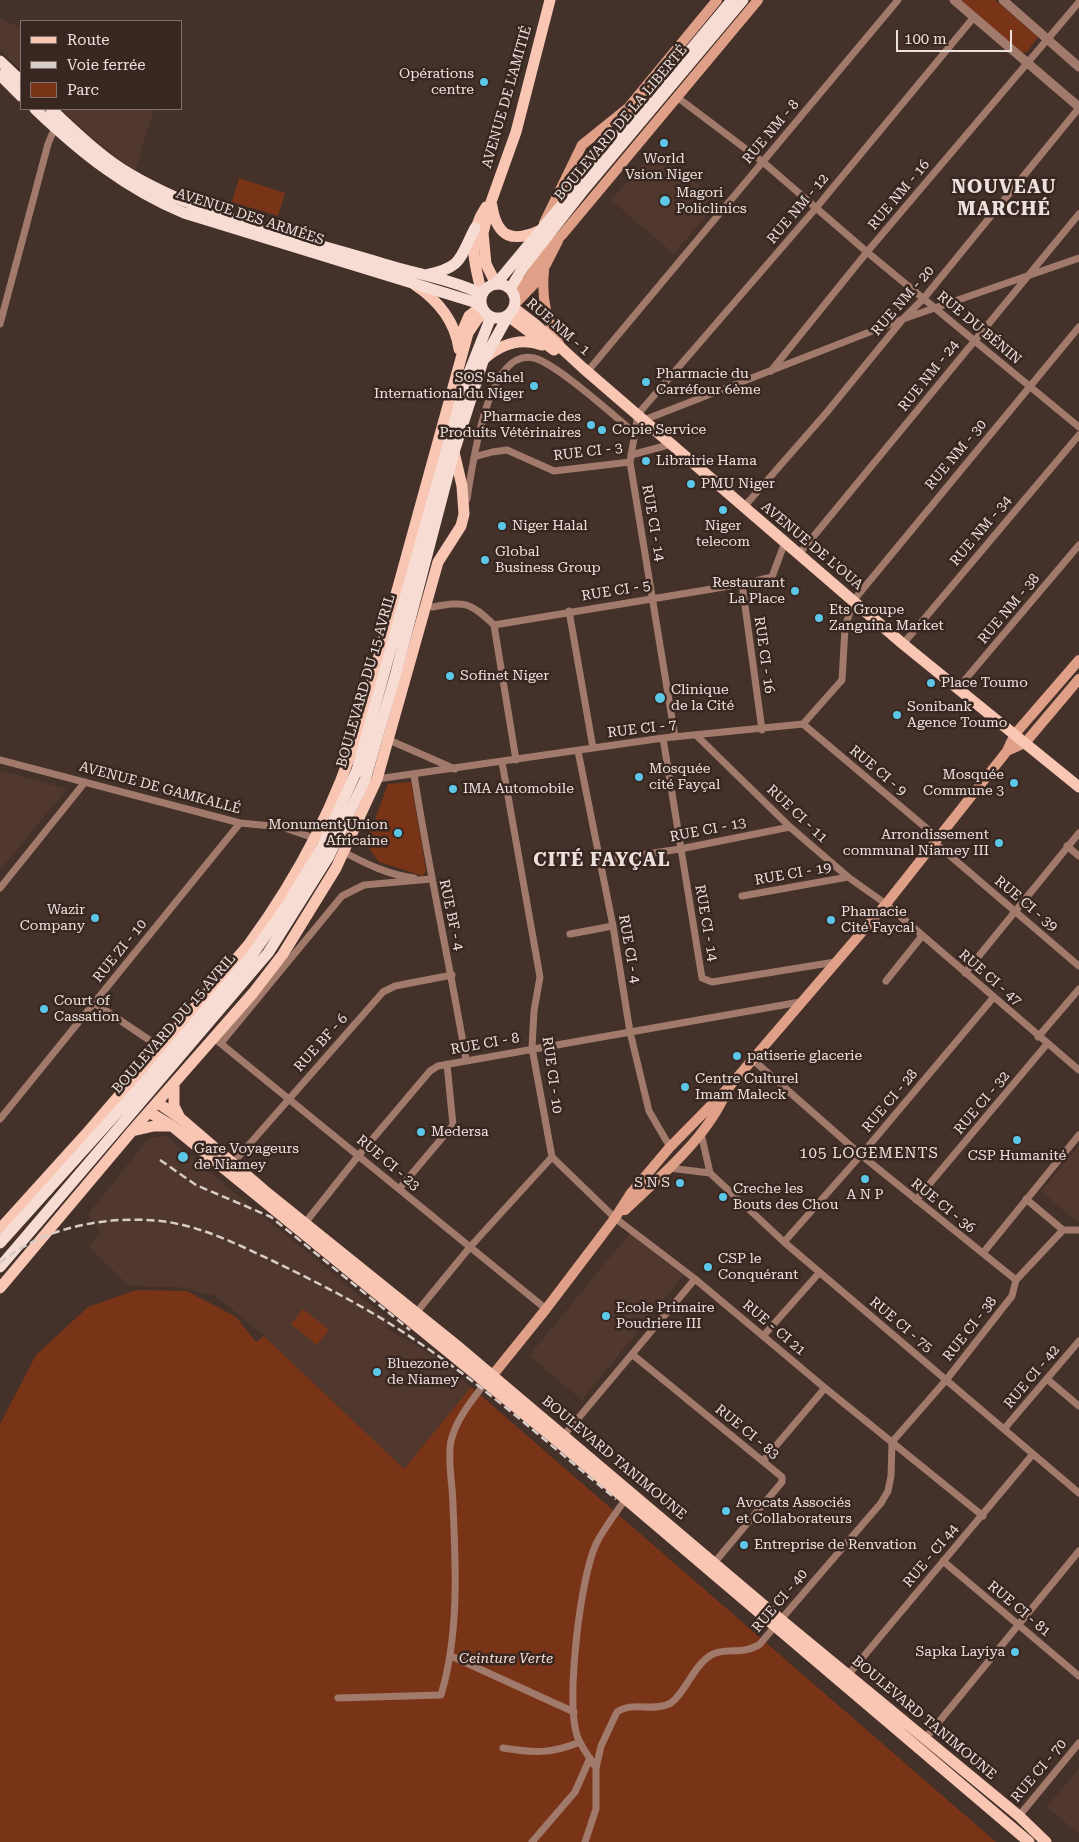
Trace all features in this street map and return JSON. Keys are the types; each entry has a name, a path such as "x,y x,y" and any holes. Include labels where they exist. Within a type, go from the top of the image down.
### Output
{"highway":[{"name":"BOULEVARD DE LA LIBERTÉ","path":"482,294 489,286 496,284 732,0"},
{"name":"BOULEVARD DE LA LIBERTÉ","path":"512,302 524,266 582,192 743,0"},
{"path":"0,61 20,80"},
{"path":"0,75 20,95"},
{"name":"AVENUE DES ARMÉES","path":"36,110 117,179 151,199 184,213 474,302 486,312"},
{"name":"AVENUE DES ARMÉES","path":"52,110 100,153 130,174 188,203 482,294"},
{"path":"424,276 449,270 458,261 474,228"},
{"path":"482,294 486,312 499,319 512,302 496,284"},
{"name":"BOULEVARD DU 15 AVRIL","path":"0,1267 262,960 279,938 329,856 346,823 372,760 454,452 483,361 512,302"},
{"name":"BOULEVARD DU 15 AVRIL","path":"0,1243 142,1086 252,955 286,908 322,847 357,770 370,729 486,312"}],"main road":[{"name":"AVENUE DE L'AMITIÉ","path":"491,202 516,132 550,0"},
{"name":"BOULEVARD DE LA LIBERTÉ","path":"524,266 582,145 628,108 717,0"},
{"name":"BOULEVARD DE LA LIBERTÉ","path":"512,302 531,277 542,255 562,235 758,0"},
{"path":"482,294 473,252 474,228 491,202"},
{"path":"491,202 497,224 504,234 522,238 541,230"},
{"path":"491,202 483,234 483,246 486,264 496,284"},
{"name":"BOULEVARD DE LA LIBERTÉ","path":"512,302 544,270 562,235"},
{"path":"544,270 544,308 557,349"},
{"path":"415,285 432,298 447,314 456,332 459,349"},
{"name":"RUE NM - 1","path":"512,302 557,349 585,370"},
{"name":"BOULEVARD DU 15 AVRIL","path":"457,370 460,336 465,322 469,316 486,312"},
{"name":"BOULEVARD DU 15 AVRIL","path":"0,1229 249,944 269,917 314,838 336,794 354,746 468,332 478,318 486,312"},
{"path":"483,361 498,349 515,342 533,342 557,349"},
{"name":"AVENUE DE L'OUA","path":"585,370 852,601 1079,787"},
{"path":"0,1288 174,1083 217,1041 283,954 344,852 377,779 438,562 456,536 464,514 462,486 454,452"},
{"path":"490,1379 615,1218 631,1193 670,1147 729,1088 800,1002 886,904 1007,751 1015,734 1079,660"},
{"path":"1007,751 1025,743 1079,679"},
{"path":"132,1131 176,1122 174,1083"},
{"path":"615,1218 669,1168 717,1110 729,1088"},
{"name":"BOULEVARD TANIMOUNE","path":"158,1103 188,1132 490,1379 565,1434 714,1563 777,1623 917,1748 1028,1842"},
{"name":"BOULEVARD TANIMOUNE","path":"149,1112 176,1122"},
{"name":"BOULEVARD TANIMOUNE","path":"188,1132 232,1164 416,1314 626,1500 777,1623 848,1675 1019,1816 1046,1842"}],"street":[{"name":"RUE NM - 8","path":"585,370 763,162 898,0"},
{"path":"954,0 1079,108"},
{"path":"1003,0 1079,67"},
{"name":"RUE NM - 16","path":"771,371 867,252 1079,2"},
{"name":"RUE NM - 12","path":"641,417 974,17"},
{"name":"RUE DU BÉNIN","path":"677,97 763,162 867,252 1079,427"},
{"name":"RUE NM - 20","path":"743,508 827,412 903,319 924,298 1079,108"},
{"path":"0,324 48,144 60,117"},
{"name":"RUE NM - 24","path":"798,554 1030,276 1079,214"},
{"path":"641,417 771,371 903,319 1079,258"},
{"name":"RUE NM - 30","path":"852,601 1079,327"},
{"path":"464,514 485,408 498,378 516,362 535,358 554,368 635,433"},
{"name":"RUE CI - 3","path":"474,457 508,450 554,471 630,459 635,433 641,417"},
{"name":"RUE NM - 34","path":"903,644 1079,435"},
{"path":"630,459 672,444"},
{"name":"RUE CI - 14","path":"630,459 654,597 675,737"},
{"name":"RUE CI - 5","path":"494,625 569,611 742,584 772,577 785,542"},
{"name":"RUE NM - 38","path":"958,688 1079,545"},
{"name":"RUE CI - 16","path":"742,584 762,730"},
{"path":"803,724 842,680 845,628 852,601"},
{"path":"433,607 457,602 469,605 478,609 494,625 516,760"},
{"path":"569,611 593,748"},
{"name":"RUE CI - 7","path":"377,779 662,738 762,730 803,724"},
{"name":"RUE CI - 9","path":"803,724 936,840"},
{"name":"RUE CI - 11","path":"696,735 790,827 848,876 886,904"},
{"name":"RUE CI - 14","path":"662,738 702,978 707,981 835,962"},
{"path":"389,740 455,769"},
{"name":"RUE CI - 4","path":"578,750 613,926 630,1032 649,1111 670,1147"},
{"name":"AVENUE DE GAMKALLÉ","path":"0,760 240,823 282,827 314,838"},
{"name":"RUE CI - 10","path":"502,762 540,977 534,1011 532,1048 552,1157"},
{"name":"RUE BF - 4","path":"414,775 431,880 452,975 466,1060"},
{"path":"0,888 85,782"},
{"name":"RUE ZI - 10","path":"0,1119 240,823"},
{"name":"RUE CI - 13","path":"600,861 680,849 790,827"},
{"path":"965,973 1079,833"},
{"name":"RUE CI - 39","path":"936,840 1079,966"},
{"path":"1067,846 1079,856"},
{"path":"344,852 367,864 402,876 431,880"},
{"name":"RUE CI - 19","path":"742,896 848,876"},
{"path":"217,1041 342,896 364,885 431,880"},
{"name":"RUE CI - 47","path":"886,904 1038,1037 1079,1070"},
{"path":"570,934 613,926"},
{"path":"886,981 922,936"},
{"name":"RUE BF - 6","path":"232,1164 383,992 395,986 452,975"},
{"path":"1038,1037 1079,989"},
{"name":"RUE CI - 28","path":"784,1242 861,1155 993,998"},
{"path":"93,1002 160,1048"},
{"name":"RUE CI - 8","path":"305,1223 430,1071 447,1064 466,1060 800,1002"},
{"name":"RUE CI - 23","path":"217,1041 290,1098 546,1309"},
{"name":"RUE CI - 32","path":"916,1200 1047,1044"},
{"name":"RUE CI - 36","path":"752,1059 861,1155 1016,1280"},
{"path":"399,1189 453,1125 447,1064"},
{"path":"669,1168 710,1173 700,1132"},
{"path":"983,1253 1079,1135"},
{"path":"416,1314 470,1246 552,1157"},
{"name":"RUE - CI 21","path":"552,1157 615,1218 695,1279 824,1388 983,1516"},
{"name":"RUE CI - 75","path":"710,1173 819,1273 947,1379 1079,1493"},
{"path":"1026,1199 1063,1230 1079,1230"},
{"name":"RUE CI - 38","path":"892,1442 947,1379 1012,1296 1016,1280 1063,1230"},
{"path":"764,1336 819,1273"},
{"path":"565,1434 695,1279"},
{"name":"RUE CI - 42","path":"1004,1429 1079,1341"},
{"name":"RUE CI - 83","path":"633,1355 782,1477 782,1482 714,1563"},
{"path":"338,1698 441,1695 451,1656 454,1590 451,1441 467,1407 490,1379"},
{"path":"1047,1379 1079,1406"},
{"path":"763,1461 824,1388"},
{"name":"RUE CI - 40","path":"585,1842 596,1809 596,1768 601,1746 617,1712 631,1706 649,1707 670,1703 676,1698 688,1678 711,1655 725,1650 744,1650 759,1645 881,1503 888,1491 891,1476 892,1442"},
{"name":"RUE - CI 44","path":"848,1675 1033,1454"},
{"path":"596,1768 580,1742 574,1712 578,1628 588,1571 596,1546 626,1500"},
{"path":"917,1748 1079,1551"},
{"name":"RUE CI - 81","path":"942,1561 1078,1672"},
{"path":"451,1656 574,1712"},
{"path":"503,1748 543,1752 562,1749 580,1742"},
{"name":"RUE CI - 70","path":"1019,1816 1079,1743"},
{"path":"532,1842 575,1792 590,1758"}],"shaded area":[{"path":"0,19 20,27 20,69 0,50"},
{"path":"62,110 154,110 135,171 95,140"},
{"name":"Magori Policlinics","path":"655,148 718,202 674,254 611,200"},
{"path":"0,770 67,789 0,870"},
{"path":"166,1136 389,1320 386,1328 434,1356 471,1387 404,1469 264,1336 216,1296 178,1287 129,1286 88,1246 101,1233 88,1214 149,1138"},
{"path":"1079,1146 1079,1222 1077,1222 1041,1191"},
{"name":"Ecole Primaire Poudriere III","path":"630,1233 683,1276 582,1400 529,1356"},
{"path":"1079,1768 1079,1834 1047,1807"}],"green space":[{"path":"960,0 995,0 1038,37 1027,52 1022,53"},
{"path":"239,178 285,193 278,216 232,202"},
{"path":"411,782 426,871 423,876 379,862 366,844 388,784"},
{"name":"Ceinture Verte","path":"136,1290 187,1291 236,1317 256,1342 264,1336 404,1469 471,1387 996,1842 0,1842 0,1424 36,1355 88,1307"},
{"path":"303,1309 329,1330 317,1345 291,1324"}],"railway":[{"path":"160,1160 196,1185 271,1217 410,1330"},
{"path":"0,1263 18,1250 37,1240 58,1232 102,1222 124,1220 168,1222 195,1228 222,1238 329,1289 401,1331 444,1360 494,1398 616,1499"}],"place":[{"name":"Opérations centre","path":"484,82"},
{"name":"World Vsion Niger","path":"664,143"},
{"name":"Magori Policlinics","path":"665,201"},
{"name":"Pharmacie du Carréfour 6ème","path":"646,382"},
{"name":"SOS Sahel International du Niger","path":"534,386"},
{"name":"Pharmacie des Produits Vétérinaires","path":"591,425"},
{"name":"Copie Service","path":"602,430"},
{"name":"Librairie Hama","path":"646,461"},
{"name":"PMU Niger","path":"691,484"},
{"name":"Niger telecom","path":"723,510"},
{"name":"Niger Halal","path":"502,526"},
{"name":"Global Business Group","path":"485,560"},
{"name":"Restaurant La Place","path":"795,591"},
{"name":"Ets Groupe Zanguina Market","path":"819,618"},
{"name":"Sofinet Niger","path":"450,676"},
{"name":"Place Toumo","path":"931,683"},
{"name":"Clinique de la Cité","path":"660,698"},
{"name":"Sonibank Agence Toumo","path":"897,715"},
{"name":"Mosquée cité Fayçal","path":"639,777"},
{"name":"Mosquée Commune 3","path":"1014,783"},
{"name":"IMA Automobile","path":"453,789"},
{"name":"Monument Union Africaine","path":"398,833"},
{"name":"Arrondissement communal Niamey III","path":"999,843"},
{"name":"Wazir Company","path":"95,918"},
{"name":"Phamacie Cité Faycal","path":"831,920"},
{"name":"Court of Cassation","path":"44,1009"},
{"name":"patiserie glacerie","path":"737,1056"},
{"name":"Centre Culturel Imam Maleck","path":"685,1087"},
{"name":"Medersa","path":"421,1132"},
{"name":"CSP Humanité","path":"1017,1140"},
{"name":"Gare Voyageurs de Niamey","path":"183,1157"},
{"name":"A N P","path":"865,1179"},
{"name":"S N S","path":"680,1183"},
{"name":"Creche les Bouts des Chou","path":"723,1197"},
{"name":"CSP le Conquérant","path":"708,1267"},
{"name":"Ecole Primaire Poudriere III","path":"606,1316"},
{"name":"Bluezone de Niamey","path":"377,1372"},
{"name":"Avocats Associés et Collaborateurs","path":"726,1511"},
{"name":"Entreprise de Renvation","path":"744,1545"},
{"name":"Sapka Layiya","path":"1015,1652"}],"district":[{"name":"NOUVEAU MARCHÉ","path":"1004,198"},
{"name":"CITÉ FAYÇAL","path":"602,860"},
{"name":"105 LOGEMENTS","path":"869,1154"}]}
